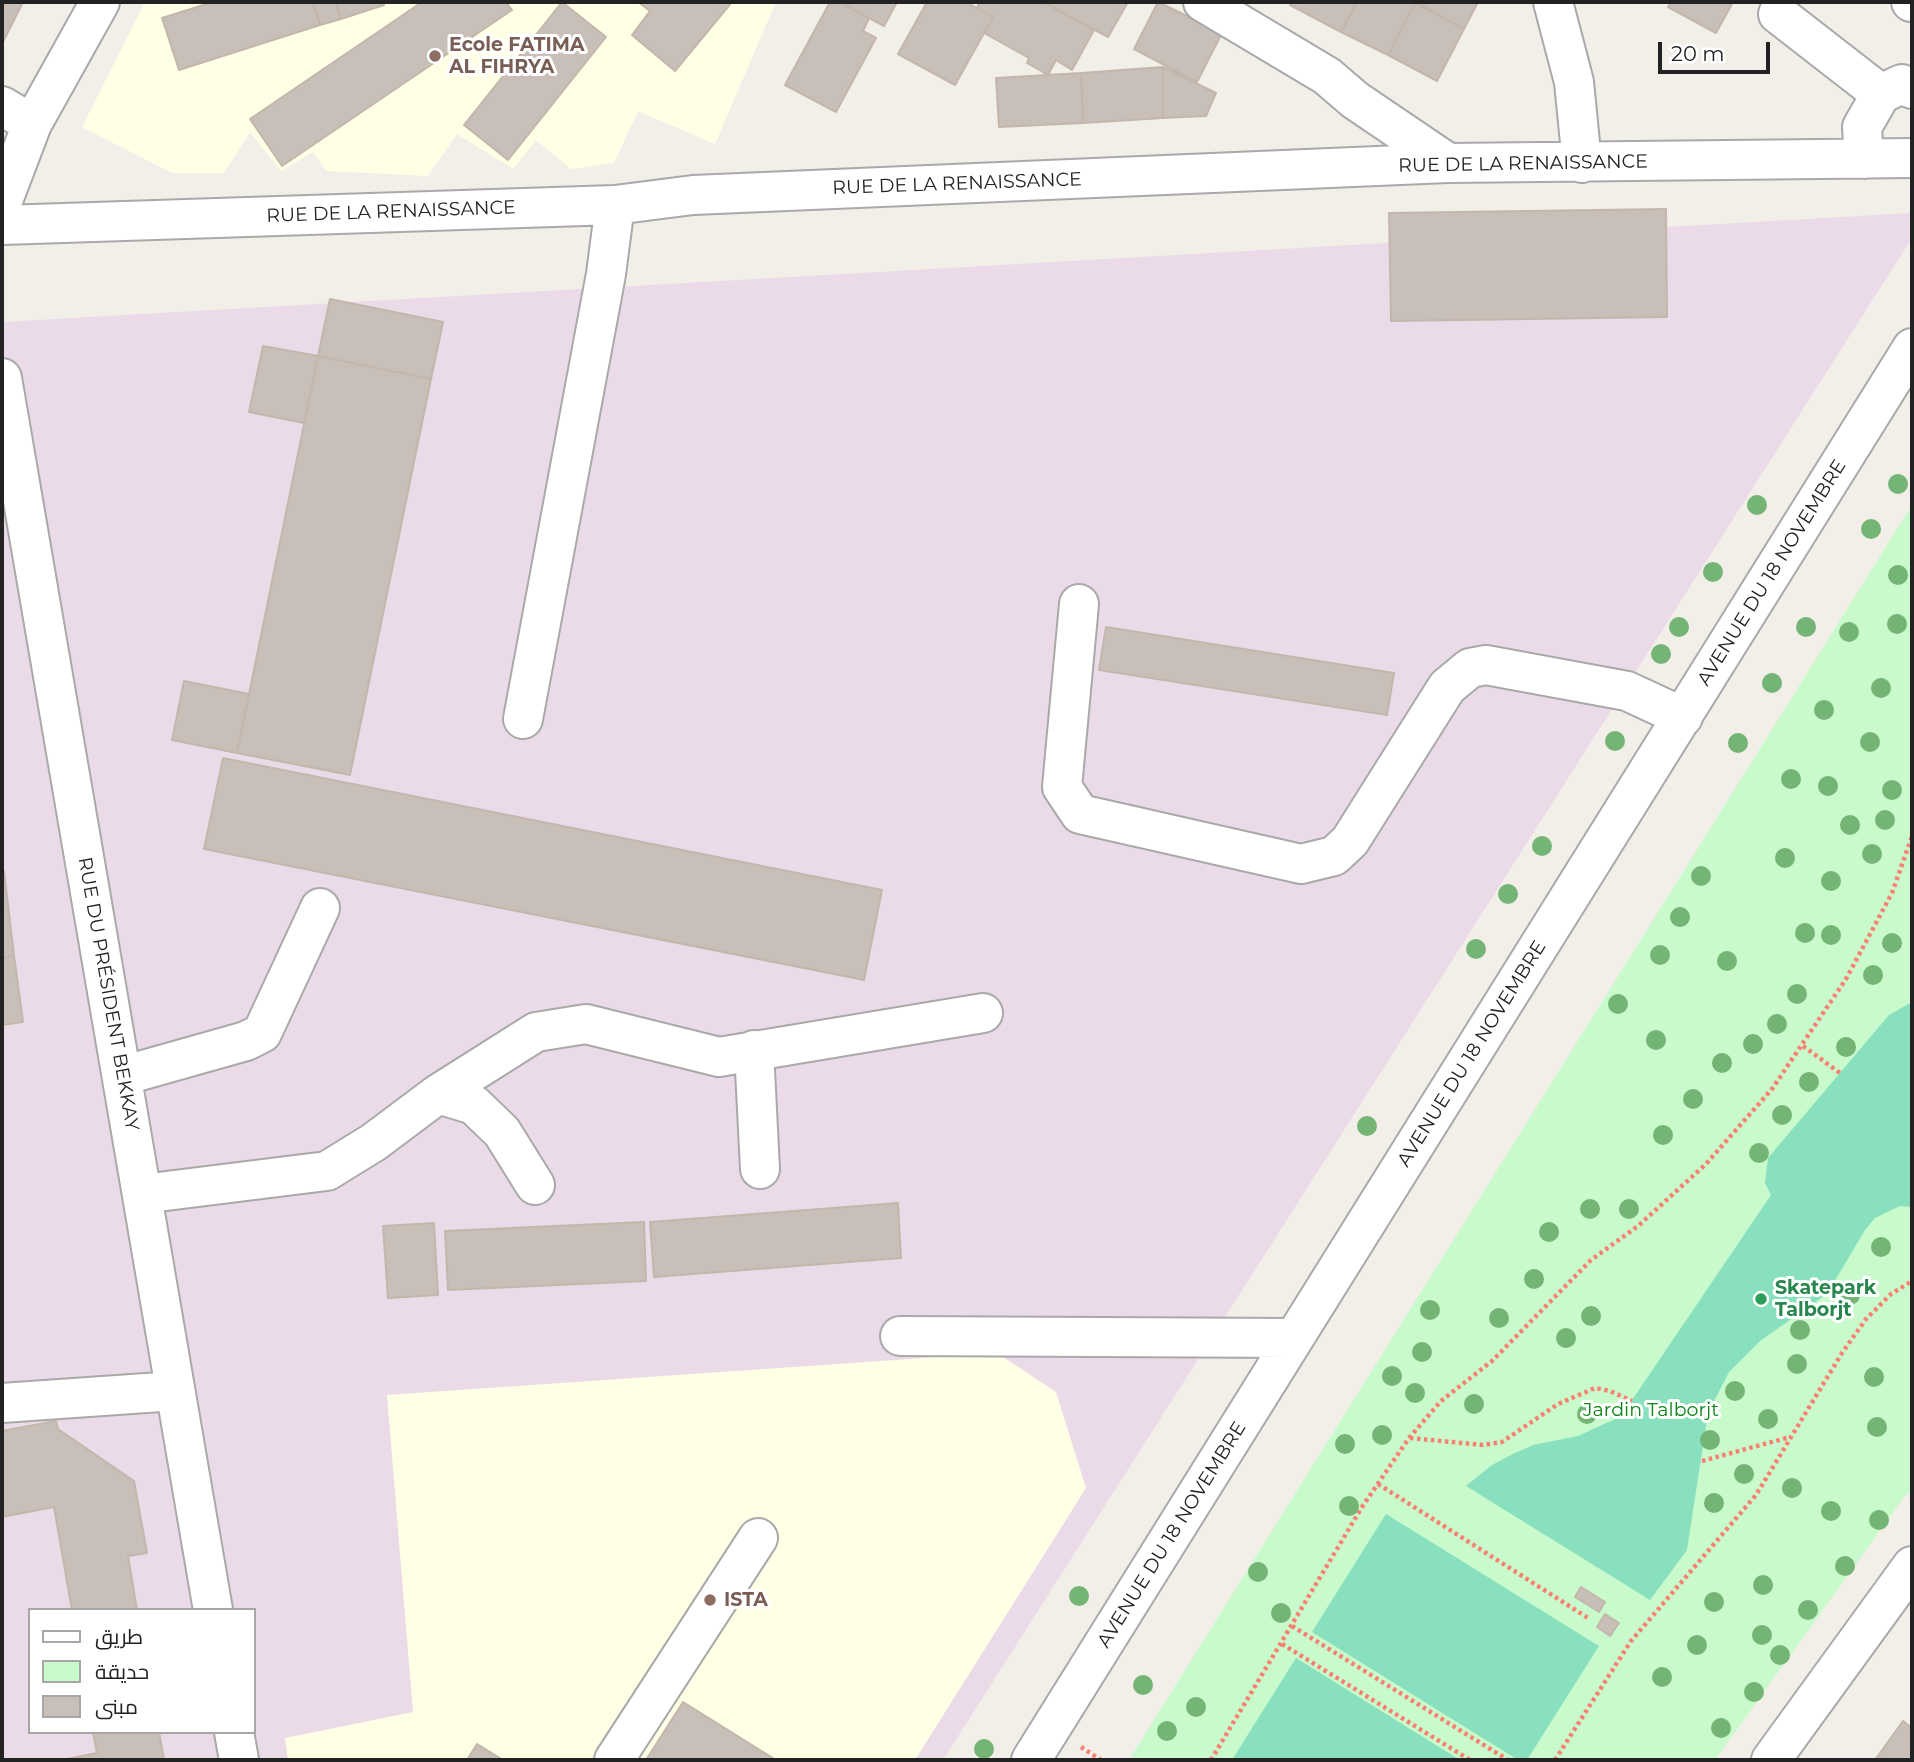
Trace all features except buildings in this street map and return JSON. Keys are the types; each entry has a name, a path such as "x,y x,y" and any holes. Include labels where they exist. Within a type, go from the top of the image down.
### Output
{"street":[{"path":"2,202 17,115 100,2"},
{"path":"1203,2 1327,76 1355,100 1448,163"},
{"path":"1553,2 1574,82 1582,163"},
{"path":"1778,14 1896,92 1862,127 1864,159"},
{"name":"RUE DE LA RENAISSANCE","path":"2,225 615,205 693,195 1448,163 1912,158"},
{"path":"523,719 606,274 615,205"},
{"name":"AVENUE DU 18 NOVEMBRE","path":"1031,1760 1912,348"},
{"name":"RUE DU PRÉSIDENT BEKKAY","path":"2,378 213,1608"},
{"path":"1079,604 1062,787 1080,814 1301,864 1334,856 1350,841 1447,687 1470,668 1486,665 1627,691 1683,717"},
{"path":"122,1076 233,1045 262,1033 320,908"},
{"path":"142,1194 327,1171 374,1142 438,1094 536,1032 586,1024 719,1056 983,1013"},
{"path":"754,1050 760,1169"},
{"path":"438,1094 474,1105 502,1132 535,1185"},
{"path":"900,1336 1294,1338"},
{"path":"2,1403 175,1391"},
{"path":"614,1760 758,1538"},
{"path":"1771,1760 1912,1566"},
{"path":"234,1734 239,1760"}],"path":[{"path":"1211,1760 1409,1437 1441,1401 1492,1361 1591,1260 1638,1226 1706,1164 1746,1119 1803,1046 1846,979 1892,893 1912,836"},
{"path":"1803,1046 1840,1073"},
{"path":"1555,1760 1631,1641 1756,1495 1842,1353 1866,1319 1892,1294 1912,1281"},
{"path":"1409,1437 1483,1446 1502,1442 1558,1404 1595,1388 1610,1391 1632,1401"},
{"path":"1702,1461 1791,1437"},
{"path":"1378,1484 1588,1618"},
{"path":"1292,1626 1508,1760"},
{"path":"1282,1644 1470,1760"}],"shaded area":[{"name":"Ecole FATIMA AL FIHRYA","path":"145,2 776,2 715,144 638,111 614,163 571,169 536,140 513,169 457,134 428,176 326,171 313,152 281,171 250,132 224,173 172,173 82,127"},
{"path":"1912,213 1912,238 943,1760 2,1760 2,322"},
{"name":"ISTA","path":"997,1353 1056,1392 1086,1488 915,1760 288,1760 285,1738 413,1712 387,1395"}],"green space":[{"name":"Jardin Talborjt","path":"1912,505 1912,1490 1904,1497 1715,1760 1129,1760"},
{"name":"Skatepark Talborjt","path":"1912,1002 1912,1207 1900,1206 1875,1218 1827,1294 1760,1341 1729,1372 1708,1413 1687,1550 1650,1600 1466,1486 1492,1465 1513,1454 1533,1445 1578,1436 1613,1420 1626,1409 1771,1195 1765,1183 1768,1158 1889,1015"},
{"path":"1386,1514 1599,1646 1527,1760 1518,1760 1312,1632"},
{"path":"1296,1658 1460,1760 1232,1760"}],"place":[{"name":"Ecole FATIMA AL FIHRYA","path":"435,56"},
{"name":"Skatepark Talborjt","path":"1761,1299"},
{"name":"ISTA","path":"710,1600"}]}
